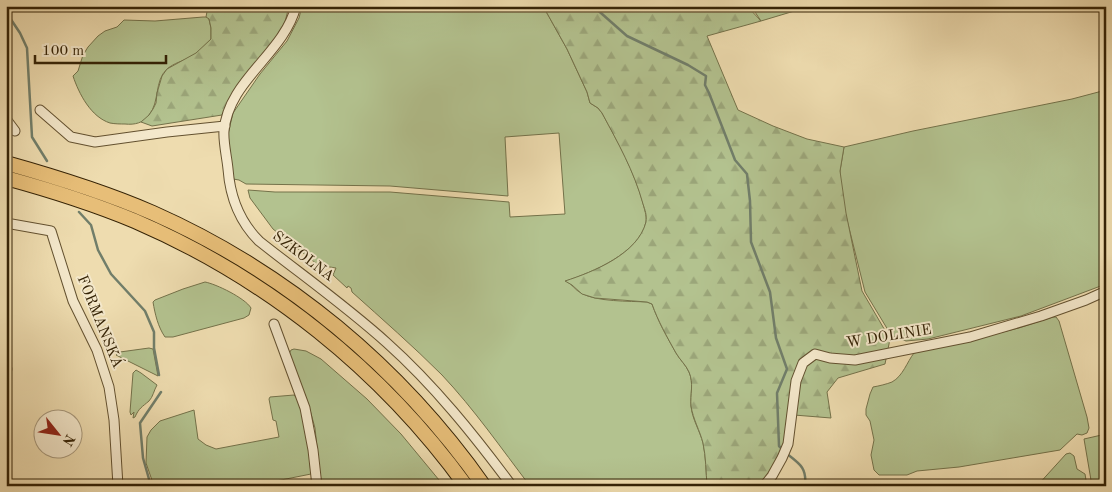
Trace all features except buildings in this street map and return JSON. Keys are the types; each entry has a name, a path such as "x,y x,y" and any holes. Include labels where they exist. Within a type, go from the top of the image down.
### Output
{"highway":[{"path":"6,163 82,186 152,213 194,233 272,278 324,317 387,371 440,429 484,486"},
{"path":"6,178 71,197 135,221 182,243 250,282 282,303 358,364 376,381 420,428 466,486"}],"street":[{"name":"SZKOLNA","path":"296,6 284,35 245,82 233,99 229,111 224,130 232,194 238,209 251,233 269,250 351,311 421,375 455,414 512,486"},
{"path":"40,110 71,137 95,142 225,126"},
{"path":"6,119 15,131"},
{"name":"FORMANSKÁ","path":"6,223 50,231 73,301 97,350 109,387 114,420 118,486"},
{"name":"W DOLINIE","path":"764,486 772,476 788,444 796,380 803,363 815,354 830,358 854,360 970,337 1041,316 1106,291"},
{"path":"274,324 305,408 313,450 317,486"}],"green space":[{"path":"208,6 289,6 285,22 273,42 231,98 222,115 152,126 141,122 149,115 156,103 162,76 167,69 196,53 211,39 209,19 206,17"},
{"path":"302,6 543,6 567,49 587,92 590,103 602,113 625,157 639,191 646,217 642,233 625,252 601,267 566,281 587,296 652,304 666,335 688,369 692,385 692,411 703,443 707,486 530,486 454,388 352,292 351,288 348,286 347,288 333,275 336,268 318,265 273,229 250,198 248,190 275,192 390,192 509,202 510,217 565,214 559,133 505,137 508,196 390,186 246,184 233,179 228,134 233,113 260,74 287,41 299,18"},
{"path":"543,6 747,6 761,21 707,36 738,110 807,139 844,147 840,171 846,213 862,291 890,339 885,364 838,378 827,392 831,418 794,415 776,474 770,486 707,486 703,443 691,406 692,385 688,369 666,335 652,304 595,298 582,294 565,281 601,267 624,252 641,233 646,217 635,180 625,157 602,113 590,103 587,92 567,49"},
{"path":"751,6 811,6 761,21"},
{"path":"207,17 211,28 211,39 194,55 167,69 160,79 155,104 144,120 132,124 110,123 97,116 82,97 73,76 78,71 83,55 88,47 105,31 117,27 124,20 155,21"},
{"path":"1106,90 1106,284 1021,316 928,339 906,341 891,335 865,292 841,196 840,171 844,147 1072,99"},
{"path":"205,282 223,288 243,300 251,308 249,315 173,337 165,337 160,329 153,302"},
{"path":"1056,317 1059,321 1087,417 1089,428 1087,433 1077,434 1060,450 959,467 917,471 907,475 879,475 874,470 871,455 874,440 870,421 866,415 873,387 890,383 896,379 902,373 914,353 1015,329"},
{"path":"153,349 158,376 116,355 120,352"},
{"path":"294,349 306,351 321,359 367,399 401,434 444,486 321,486 315,428 289,354"},
{"path":"136,370 157,385 150,399 133,418 134,412 131,415 130,412 133,373"},
{"path":"294,395 299,401 305,421 311,474 251,486 220,486 220,482 208,486 154,486 146,463 147,437 160,421 194,410 198,439 216,449 279,437 269,399 270,397"},
{"path":"1106,434 1106,486 1092,486 1084,439"},
{"path":"1070,453 1074,456 1077,469 1085,474 1087,486 1037,486 1066,454"}],"waterway":[{"path":"593,6 627,36 688,65 706,76 705,85 735,160 747,174 751,242 770,292 776,338 787,369 777,393 779,446 783,450"},
{"path":"6,15 20,33 27,48 32,137 47,161"},
{"path":"79,212 91,225 98,250 111,274 145,311 154,332 154,348 159,375"},
{"path":"151,486 143,458 140,423 161,392"},
{"path":"787,454 802,467 805,475 805,486"}]}
